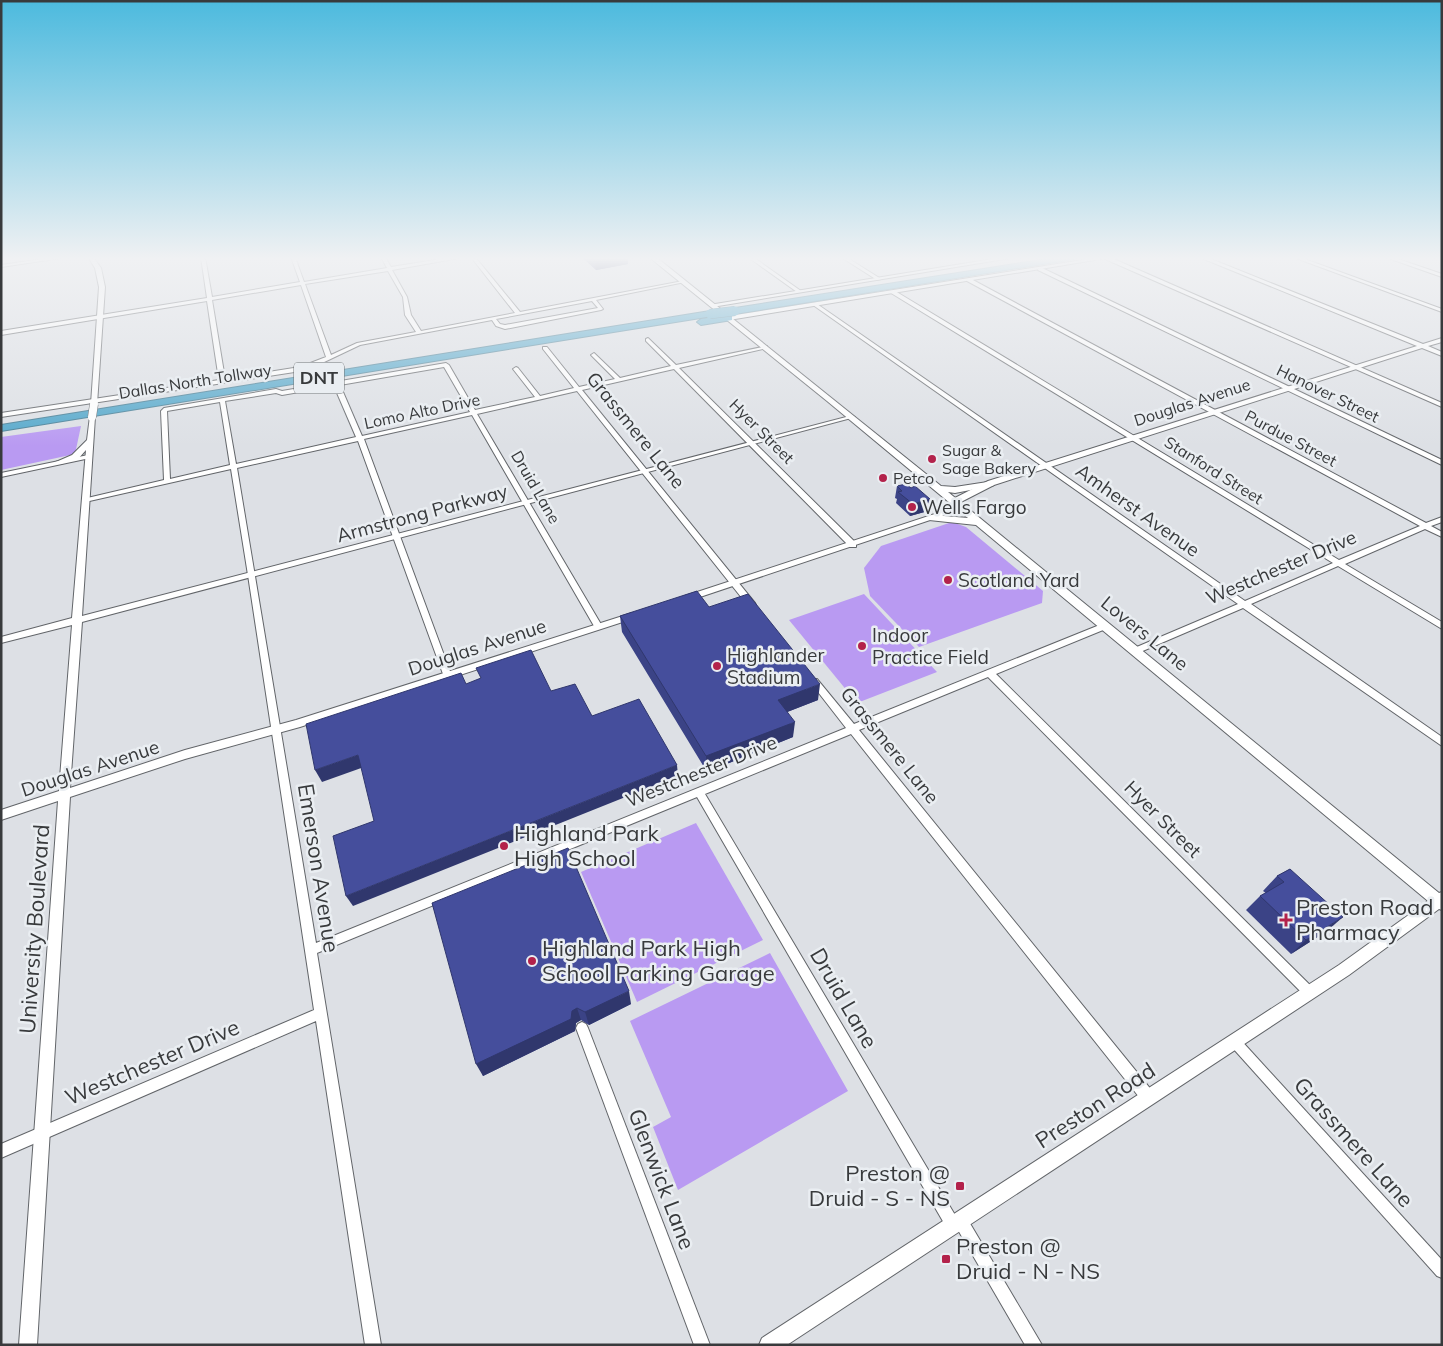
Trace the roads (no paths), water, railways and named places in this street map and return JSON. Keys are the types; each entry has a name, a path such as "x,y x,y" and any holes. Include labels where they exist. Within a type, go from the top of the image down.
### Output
{"highway":[{"name":"Dallas North Tollway","path":"1,422 648,320"},
{"name":"Dallas North Tollway","path":"1,428 541,345 662,320"},
{"path":"541,345 620,334 692,320"}],"main road":[{"name":"Lovers Lane","path":"739,320 765,347 1440,901"},
{"path":"938,488 955,490 991,483"},
{"path":"932,518 950,518 978,522"},
{"name":"Preston Road","path":"769,1345 1310,992 1440,901"}],"street":[{"path":"1,333 83,320"},
{"name":"University Boulevard","path":"28,1345 64,795 100,320"},
{"path":"213,320 222,381"},
{"path":"316,320 329,358"},
{"path":"411,320 419,332"},
{"path":"1,415 94,402 300,368 329,358 359,344 483,320"},
{"path":"494,320 498,325 505,327 543,320"},
{"name":"Amherst Avenue","path":"837,320 1442,742"},
{"name":"Stanford Street","path":"939,320 1442,626"},
{"name":"Purdue Street","path":"1043,320 1442,536"},
{"name":"Hanover Street","path":"1146,320 1442,463"},
{"path":"1250,320 1442,405"},
{"path":"1358,320 1442,354"},
{"name":"Hyer Street","path":"648,340 853,545"},
{"name":"Douglas Avenue","path":"678,601 932,518 958,505 991,483 1442,340"},
{"name":"Grassmere Lane","path":"541,345 646,471 759,614"},
{"name":"Lomo Alto Drive","path":"85,500 765,347"},
{"path":"594,355 619,380"},
{"path":"167,481 164,411 170,407 276,391 282,393 337,385 446,365"},
{"name":"Druid Lane","path":"446,365 598,626"},
{"path":"516,369 539,398"},
{"path":"337,385 360,438 447,674"},
{"name":"Emerson Avenue","path":"222,399 252,575 373,1345"},
{"name":"Armstrong Parkway","path":"1,640 852,417"},
{"path":"60,462 75,457 90,441"},
{"path":"1,475 88,457"},
{"name":"Westchester Drive","path":"1135,651 1442,519"},
{"name":"Douglas Avenue","path":"1,815 200,751 304,722 642,612"},
{"name":"Westchester Drive","path":"311,950 1105,626"},
{"name":"Hyer Street","path":"989,673 1310,992"},
{"name":"Grassmere Lane","path":"809,675 1148,1097"},
{"name":"Druid Lane","path":"699,792 870,1085 1034,1345"},
{"name":"Westchester Drive","path":"1,1151 321,1013"},
{"name":"Glenwick Lane","path":"582,1028 702,1345"},
{"name":"Grassmere Lane","path":"1234,1041 1442,1271"}],"place":[{"name":"Sugar & Sage Bakery","path":"932,459"},
{"name":"Petco","path":"883,478"},
{"name":"Wells Fargo","path":"912,507"},
{"name":"Scotland Yard","path":"948,580"},
{"name":"Indoor Practice Field","path":"862,646"},
{"name":"Highlander Stadium","path":"717,666"},
{"name":"Highland Park High School","path":"504,846"},
{"name":"Preston Road Pharmacy","path":"1286,920"},
{"name":"Highland Park High School Parking Garage","path":"532,961"},
{"name":"Preston @ Druid - S - NS","path":"960,1186"},
{"name":"Preston @ Druid - N - NS","path":"946,1259"}]}
